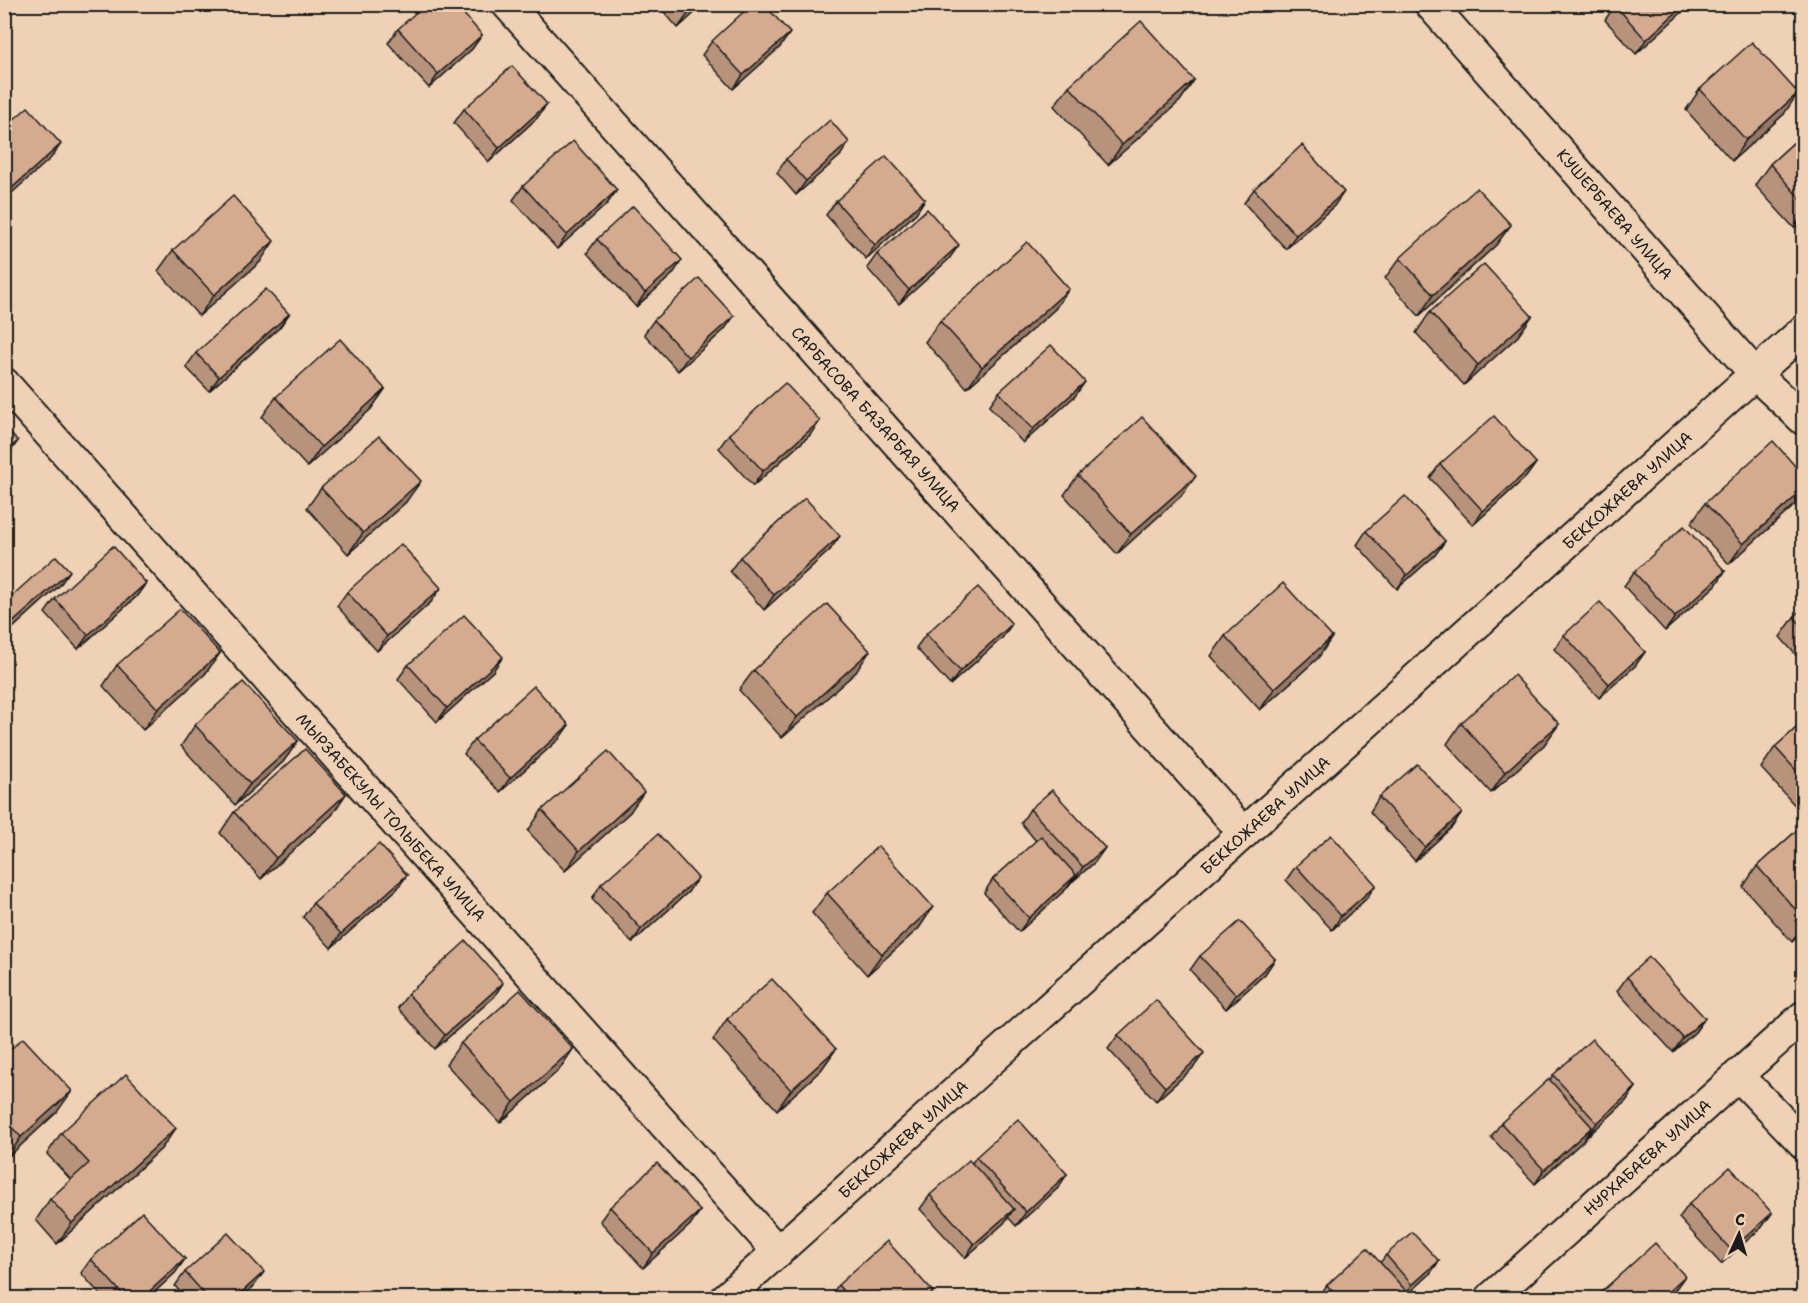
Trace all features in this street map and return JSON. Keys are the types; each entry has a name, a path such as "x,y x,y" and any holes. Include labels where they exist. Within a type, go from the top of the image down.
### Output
{"street":[{"name":"САРБАСОВА БАЗАРБАЯ УЛИЦА","path":"507,4 1244,833"},
{"name":"КУШЕРБАЕВА УЛИЦА","path":"1430,4 1756,375 1803,420"},
{"name":"БЕККОЖАЕВА УЛИЦА","path":"726,1299 1756,375 1803,330"},
{"name":"МЫРЗАБЕКУЛЫ ТОЛЫБЕКА УЛИЦА","path":"4,383 778,1252"},
{"name":"НУРХАБАЕВА УЛИЦА","path":"1491,1299 1803,1016"},
{"path":"1738,1075 1803,1144"}],"building":[{"path":"425,4 455,4 482,35 438,74 398,29"},
{"path":"752,4 764,4 790,33 743,75 712,41"},
{"path":"1616,4 1685,4 1646,40"},
{"path":"1141,21 1194,80 1122,145 1069,86"},
{"path":"1752,42 1798,93 1746,140 1700,89"},
{"path":"512,66 547,104 499,148 464,109"},
{"path":"28,107 61,144 4,195 4,128"},
{"path":"830,120 849,142 806,181 786,159"},
{"path":"1803,134 1803,202 1770,164"},
{"path":"573,141 617,190 567,235 523,186"},
{"path":"1302,145 1344,192 1296,235 1254,189"},
{"path":"886,156 925,199 875,245 836,201"},
{"path":"1477,188 1511,225 1433,295 1400,258"},
{"path":"233,196 274,241 214,295 173,250"},
{"path":"633,206 682,260 645,293 597,239"},
{"path":"927,209 959,245 909,290 877,254"},
{"path":"1027,242 1069,289 982,367 940,321"},
{"path":"1484,264 1532,316 1478,365 1430,312"},
{"path":"699,278 734,316 688,357 654,320"},
{"path":"266,289 289,314 219,377 196,353"},
{"path":"340,339 385,389 321,447 276,397"},
{"path":"1051,345 1085,382 1033,429 999,392"},
{"path":"785,383 820,421 763,471 729,434"},
{"path":"1494,416 1536,463 1483,511 1440,464"},
{"path":"1142,417 1196,476 1131,534 1078,475"},
{"path":"4,427 18,441 4,453"},
{"path":"379,436 421,481 363,533 321,488"},
{"path":"1773,441 1803,475 1803,490 1743,544 1705,503"},
{"path":"1405,496 1445,541 1407,575 1366,531"},
{"path":"805,498 840,536 774,595 740,557"},
{"path":"1684,526 1725,571 1675,617 1634,572"},
{"path":"401,544 441,588 387,636 347,592"},
{"path":"113,546 146,583 88,635 55,599"},
{"path":"56,556 70,571 11,624 4,617 4,603"},
{"path":"1283,583 1332,637 1274,689 1225,636"},
{"path":"978,587 1012,624 960,671 926,634"},
{"path":"1600,602 1645,652 1609,684 1564,635"},
{"path":"827,604 870,651 797,717 754,670"},
{"path":"1803,608 1803,627 1794,617"},
{"path":"180,609 220,653 158,709 117,665"},
{"path":"464,615 503,657 447,708 408,665"},
{"path":"1514,675 1559,724 1505,772 1461,723"},
{"path":"243,682 298,741 250,784 195,725"},
{"path":"534,686 569,725 510,778 474,740"},
{"path":"1803,722 1803,778 1775,747"},
{"path":"305,749 346,794 276,858 234,812"},
{"path":"608,751 644,792 579,851 542,810"},
{"path":"1417,764 1462,813 1425,847 1379,797"},
{"path":"1052,790 1105,848 1083,867 1030,809"},
{"path":"1803,825 1803,918 1757,866"},
{"path":"658,834 698,878 641,929 601,884"},
{"path":"1331,835 1376,885 1341,916 1296,866"},
{"path":"1041,836 1076,875 1029,918 993,879"},
{"path":"379,844 407,875 341,934 313,903"},
{"path":"878,846 933,907 882,954 827,893"},
{"path":"1240,921 1275,959 1236,995 1200,956"},
{"path":"466,941 503,983 445,1035 408,994"},
{"path":"1649,957 1705,1018 1683,1038 1627,977"},
{"path":"772,979 836,1049 791,1090 727,1019"},
{"path":"520,990 573,1049 514,1102 461,1043"},
{"path":"1156,1000 1204,1053 1165,1087 1118,1035"},
{"path":"23,1038 72,1091 21,1137 4,1119 4,1055"},
{"path":"1592,1039 1636,1087 1597,1123 1553,1075"},
{"path":"126,1074 176,1128 72,1223 50,1199 89,1163 61,1133"},
{"path":"1549,1079 1592,1127 1544,1170 1501,1123"},
{"path":"1018,1119 1067,1174 1026,1212 976,1157"},
{"path":"969,1160 1014,1209 974,1244 930,1195"},
{"path":"657,1163 700,1211 653,1253 610,1207"},
{"path":"1730,1167 1772,1213 1731,1250 1689,1204"},
{"path":"142,1212 185,1259 141,1299 127,1299 91,1259"},
{"path":"1412,1232 1439,1261 1412,1285 1386,1255"},
{"path":"228,1233 264,1272 234,1299 209,1299 185,1272"},
{"path":"887,1241 933,1292 926,1299 850,1299 838,1285"},
{"path":"1655,1243 1685,1276 1660,1299 1602,1299 1599,1294"},
{"path":"1367,1248 1406,1291 1398,1299 1339,1299 1327,1285"}]}
